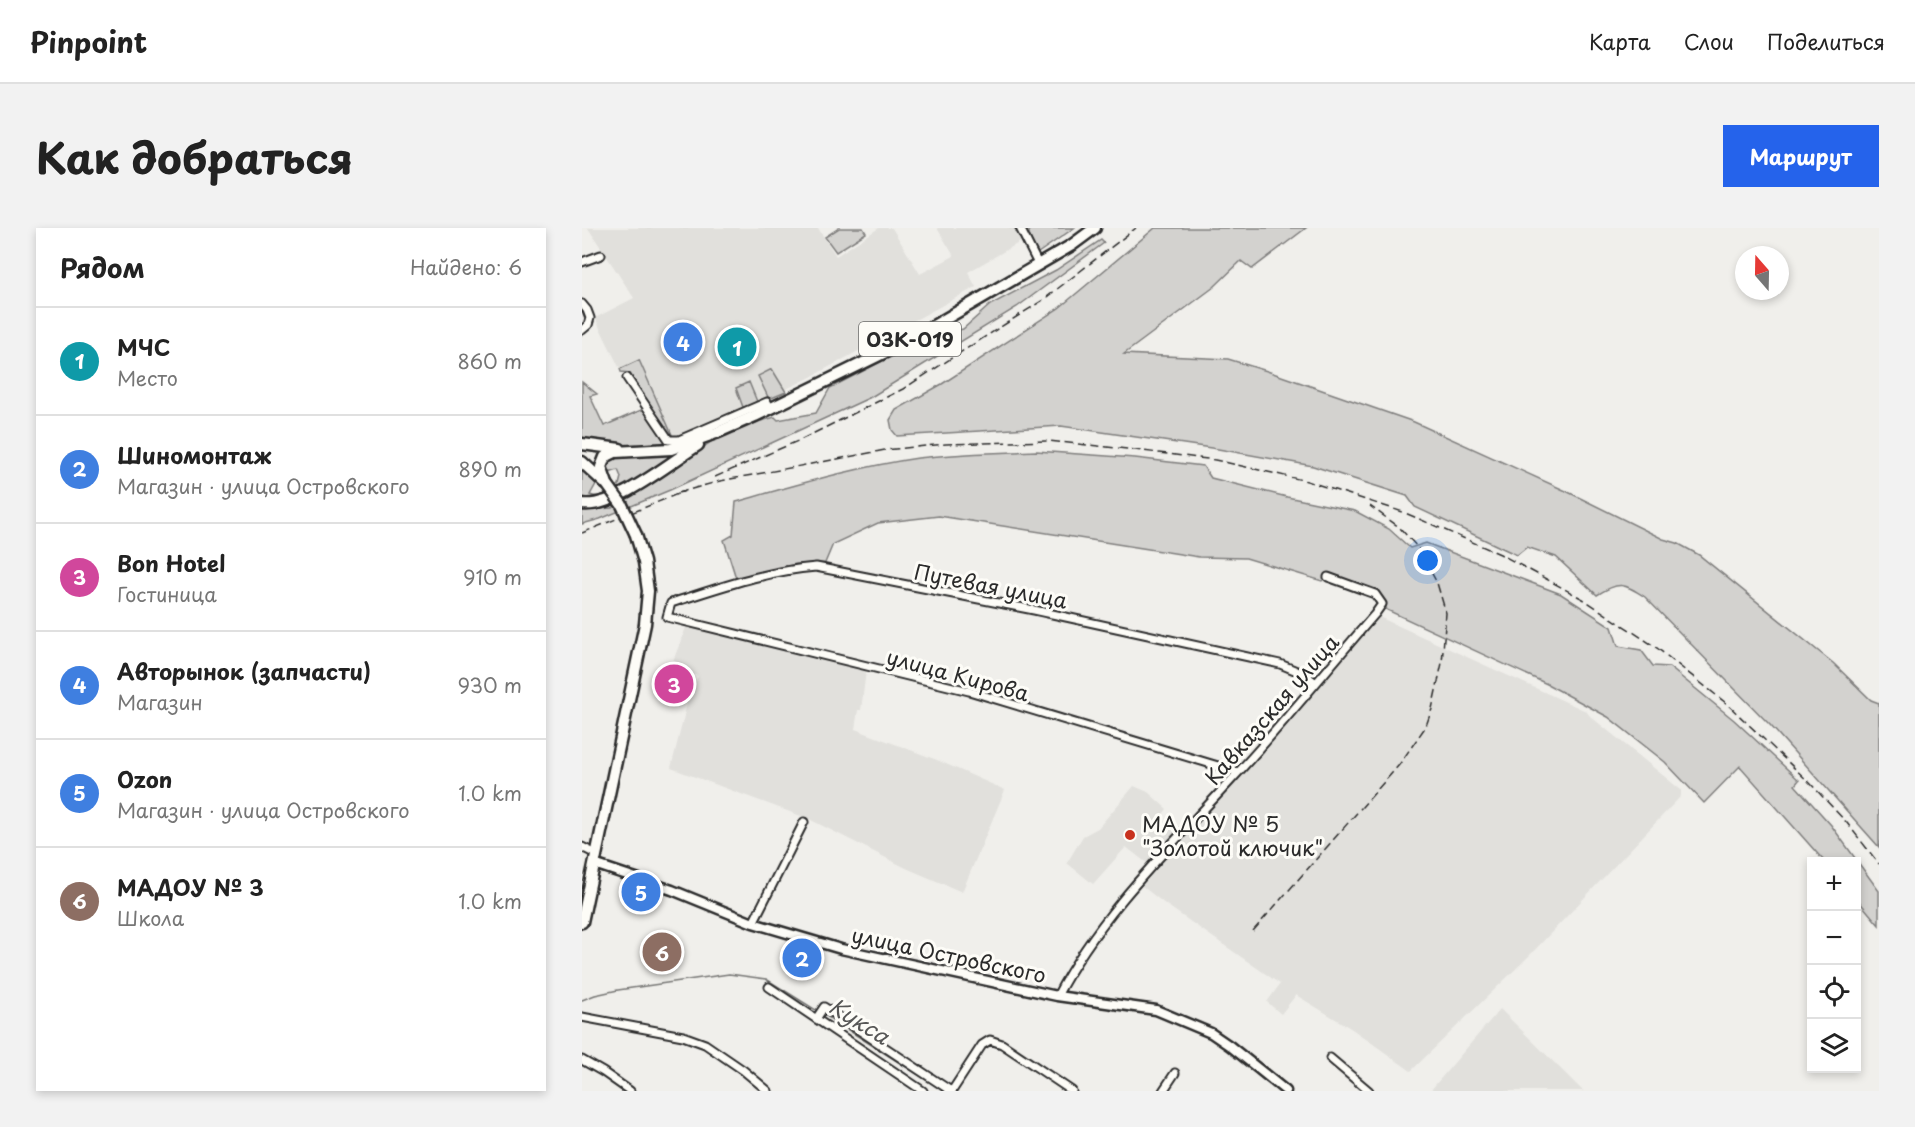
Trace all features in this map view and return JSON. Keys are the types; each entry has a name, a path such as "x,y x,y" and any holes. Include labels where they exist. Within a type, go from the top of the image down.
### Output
{"main road":[{"name":"03К-019","path":"582,444 647,450 671,449 716,433 771,409 906,342 1072,245 1095,228"},
{"path":"582,504 603,502 623,494 716,433"},
{"path":"606,484 602,467 605,457 615,452 647,450"},
{"path":"582,462 606,484 622,505 636,535 644,562 648,591 645,624 582,922"}],"street":[{"path":"1020,228 1038,264"},
{"path":"582,262 601,255"},
{"path":"582,304 590,318 582,330"},
{"path":"627,378 669,440 679,440 767,402 771,409"},
{"name":"Путевая улица","path":"667,617 671,603 747,579 785,570 816,567 1034,610 1280,664 1304,674 1316,683"},
{"name":"Кавказская улица","path":"1057,996 1089,941 1134,886 1238,772 1382,604 1375,594 1328,577"},
{"name":"улица Кирова","path":"667,617 969,690 1238,772"},
{"path":"753,923 804,822"},
{"path":"582,847 595,859"},
{"name":"улица Островского","path":"595,859 753,923 841,949 1057,996 1156,1010 1211,1033 1286,1091"},
{"path":"769,987 818,1014 923,1091"},
{"path":"818,1014 824,1007 952,1091 982,1045 990,1040 1002,1044 1072,1091"},
{"path":"582,1017 683,1036 705,1044 743,1070 768,1091"},
{"path":"1330,1058 1369,1091"},
{"path":"582,1060 630,1091"},
{"path":"1163,1091 1175,1073"}],"shaded area":[{"path":"588,228 818,228 836,256 879,228 892,228 920,274 954,256 937,228 1015,228 1022,241 968,272 976,287 807,379 742,410 673,437 639,361 620,369 595,318 634,298"},
{"path":"839,228 863,228 866,233 836,252 825,237"},
{"path":"1030,228 1074,228 1038,253 1030,240"},
{"path":"1155,228 1306,228 1252,269 1241,261 1214,287 1124,354 1228,359 1414,422 1699,555 1833,663 1871,700 1879,703 1879,847 1771,726 1645,597 1632,589 1616,586 1597,595 1556,557 1527,547 1517,555 1415,507 1407,496 1313,466 1218,449 1061,426 897,436 892,430 890,420 896,410 942,384 1059,308"},
{"path":"1101,240 1104,243 1017,307 871,397 670,490 600,519 582,524 582,510 612,508 717,438 747,425 775,417 778,420 816,413 830,388 929,337 963,329 990,305 1056,270"},
{"path":"639,360 673,437 668,444 636,446 582,440 582,382 597,394 590,396 604,426 646,408 630,373 621,372 620,369"},
{"path":"772,369 786,392 769,399 758,376"},
{"path":"749,382 758,404 744,410 736,388"},
{"path":"1036,451 1135,458 1203,466 1211,478 1355,511 1389,529 1410,548 1426,543 1561,594 1612,627 1618,646 1641,650 1653,666 1669,667 1734,720 1799,780 1795,785 1831,825 1854,857 1820,857 1740,766 1704,803 1665,762 1608,717 1547,684 1387,610 1380,594 1328,574 1322,581 1246,558 1199,557 939,516 878,523 833,544 825,563 796,564 736,578 724,540 733,535 736,502 872,466 947,455"},
{"path":"671,455 622,491 605,499 582,500 582,468 596,484 590,495 598,497 619,485 621,477 618,470 609,473 607,468 610,460 615,457"},
{"path":"1379,617 1586,711 1681,790 1681,796 1530,955 1411,1071 1352,1029 1296,995 1281,1014 1267,1002 1280,984 1142,886"},
{"path":"687,625 866,671 861,710 858,710 855,729 937,760 1005,790 962,892 906,868 809,819 671,768 687,704 698,676 671,666"},
{"name":"МАДОУ № 5 \"Золотой ключик\"","path":"1134,786 1148,792 1167,809 1160,818 1176,834 1148,864 1126,847 1093,884 1067,863 1083,836 1098,828"},
{"path":"1861,866 1879,891 1879,925 1861,904"},
{"path":"1500,1009 1583,1091 1430,1091"}],"waterway":[{"name":"Кукса","path":"582,1000 618,990 729,974 766,979 819,1012"},
{"name":"Кукса","path":"823,1014 944,1091"}],"railway":[{"path":"715,477 800,440 903,389 1043,300 1136,228"},
{"path":"678,493 720,481 885,450 946,444 1049,441 1215,460 1307,481 1403,512 1500,554 1583,599 1657,648 1726,703 1810,783 1847,823 1879,864"},
{"path":"582,533 685,491"},
{"path":"1253,931 1399,765 1426,726 1432,709 1442,663 1446,613 1437,583 1419,549 1399,527 1370,506"}],"place":[{"name":"Авторынок (запчасти)","path":"683,342"},
{"name":"МЧС","path":"737,347"},
{"name":"Bon Hotel","path":"674,684"},
{"name":"МАДОУ № 5 \"Золотой ключик\"","path":"1130,835"},
{"name":"Ozon","path":"641,892"},
{"name":"МАДОУ № 3","path":"662,952"},
{"name":"Шиномонтаж","path":"802,958"}]}
